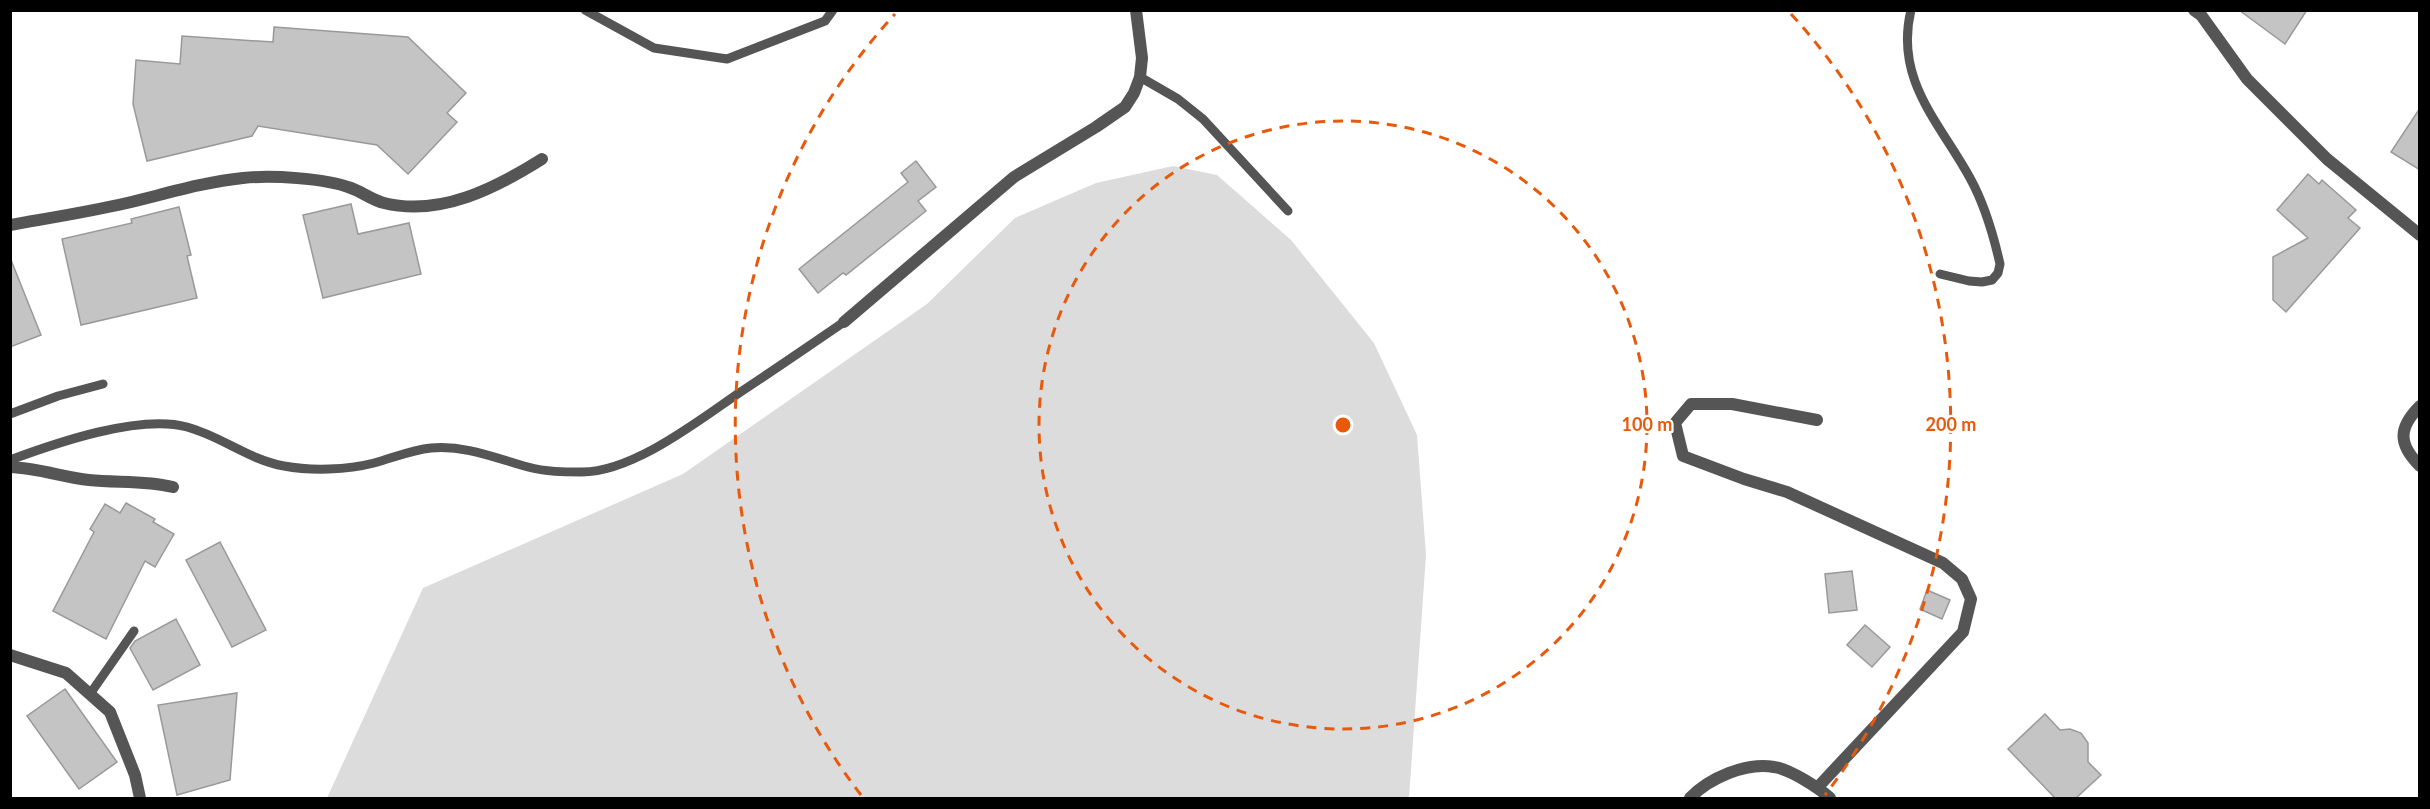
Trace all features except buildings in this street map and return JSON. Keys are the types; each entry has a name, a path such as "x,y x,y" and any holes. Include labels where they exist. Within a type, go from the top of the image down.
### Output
{"street":[{"path":"844,322 1014,177 1096,128 1125,107 1140,77 1142,58 1136,10"},
{"path":"2198,12 2247,79 2327,159 2420,235"},
{"path":"10,225 243,178 289,178 335,184 352,188 382,203 398,206 438,204 467,198 492,188 542,159"},
{"path":"1817,420 1732,404 1691,404 1675,423 1683,456 1786,492 1943,563 1962,579 1971,599 1963,632 1818,787"},
{"path":"2420,406 2406,423 2402,435 2408,453 2420,466"},
{"path":"10,467 56,473 85,480 135,482 173,487"},
{"path":"10,655 66,673 110,712 135,775 140,798"},
{"path":"1690,798 1720,777 1744,768 1774,767 1818,787 1830,798"}],"lane":[{"path":"585,10 654,48 727,59 825,21 833,10"},
{"path":"1911,10 1909,49 1916,89 1970,177 1984,206 2000,264 1998,273 1992,280 1982,282 1940,273"},
{"path":"1140,77 1178,99 1203,119 1287,211"},
{"path":"10,460 77,438 129,427 159,425 186,426 210,435 233,448 283,466 318,469 349,467 374,463 410,452 453,448 479,452 542,470 586,472 615,466 680,433 844,322"},
{"path":"10,414 58,396 103,384"},
{"path":"90,694 134,631"}],"shaded area":[{"path":"1173,166 1217,175 1291,240 1374,343 1417,435 1426,555 1409,798 327,798 423,588 683,474 927,304 1015,218 1096,183"}]}
